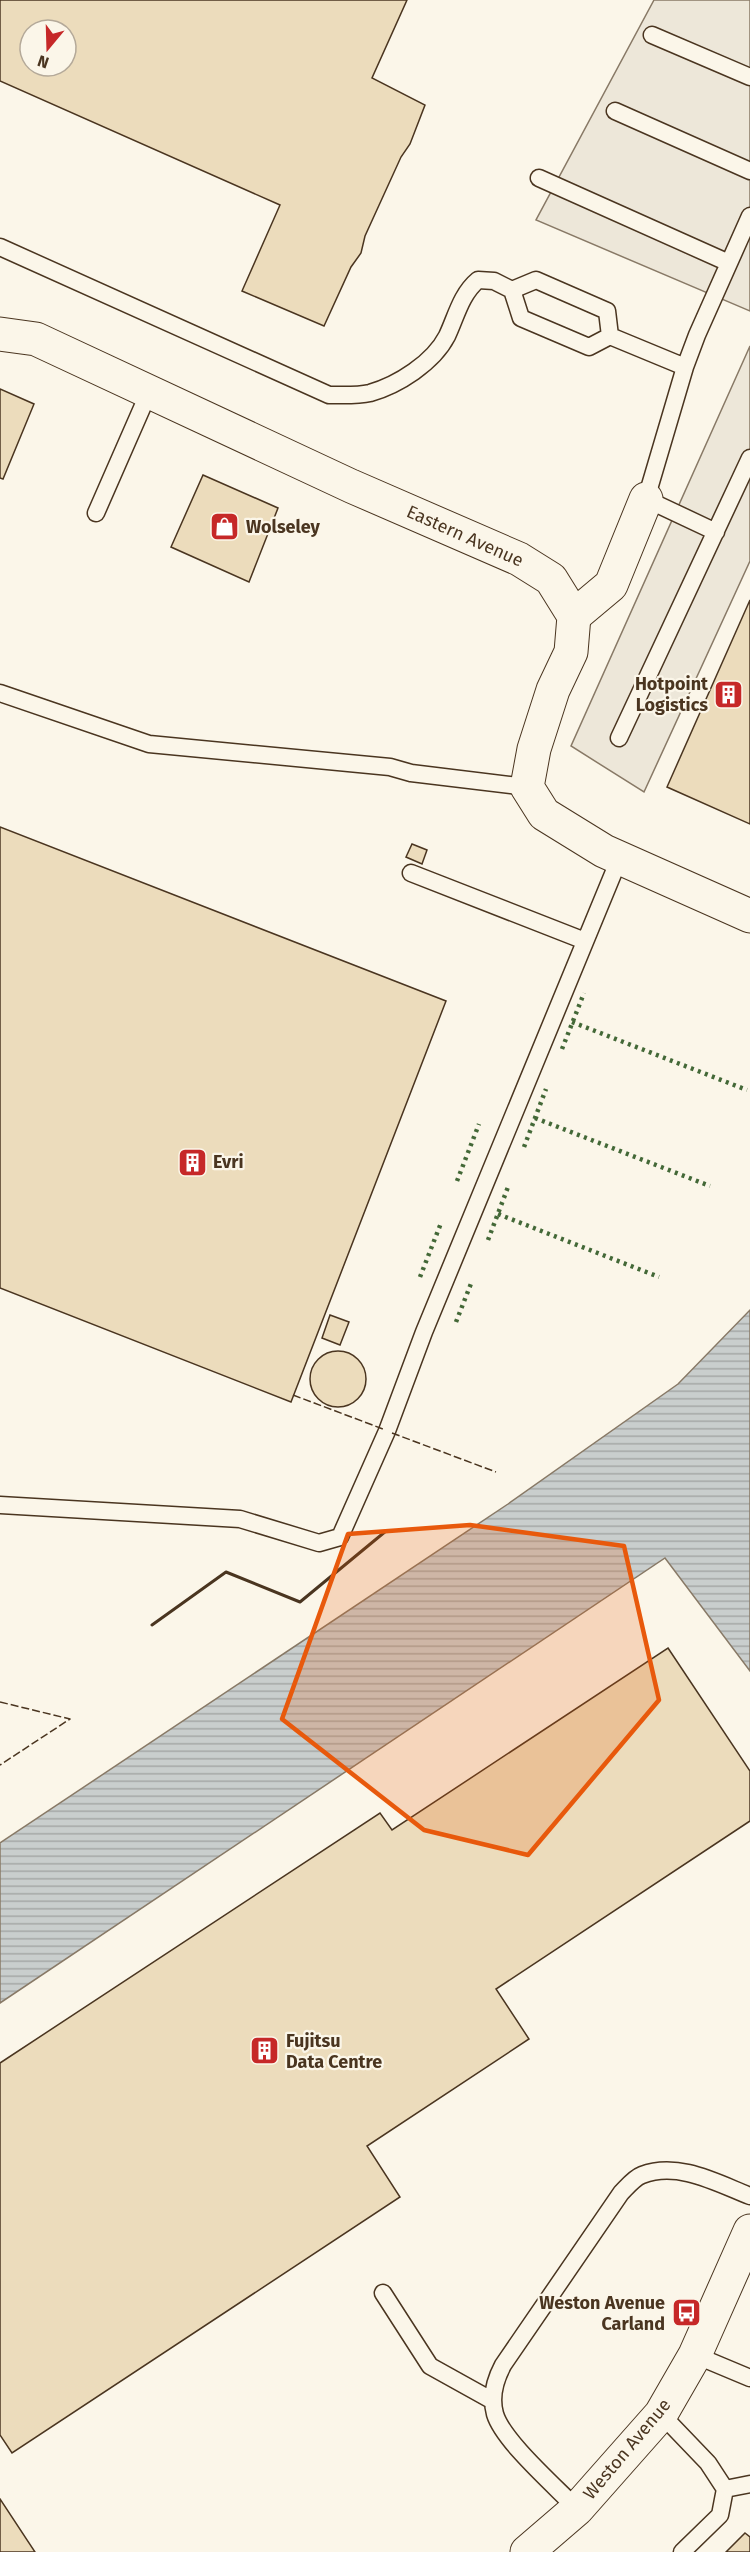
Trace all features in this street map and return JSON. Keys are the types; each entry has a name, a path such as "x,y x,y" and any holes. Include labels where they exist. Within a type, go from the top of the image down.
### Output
{"street":[{"name":"Eastern Avenue","path":"0,334 36,339 351,486 519,559 551,579 574,616"},
{"path":"646,499 610,585 574,616 571,652 554,690 534,749 527,787 544,814 604,851 750,916"},
{"name":"Weston Avenue","path":"526,2552 577,2509 661,2414 695,2355 750,2231"}],"lane":[{"path":"652,35 750,77"},
{"path":"615,111 750,171"},
{"path":"539,178 729,263"},
{"path":"717,532 646,499 685,367 750,216"},
{"path":"0,247 328,395 368,393 400,382 433,355 445,339 468,289 478,280 494,281 512,290 521,318 589,347 610,336"},
{"path":"512,290 536,280 607,311 610,336"},
{"path":"610,336 685,367"},
{"path":"96,513 149,392"},
{"path":"620,738 750,458"},
{"path":"0,693 149,744 390,767 411,772 527,787"},
{"path":"0,1505 240,1519 319,1542 340,1537 387,1431 424,1332 620,857"},
{"path":"411,873 585,940"},
{"path":"577,2509 517,2447 496,2416 493,2401 495,2382 503,2364 621,2193 640,2175 662,2170 694,2174 750,2196"},
{"path":"383,2293 430,2366 493,2401"},
{"path":"695,2355 750,2378"},
{"path":"661,2414 708,2463 725,2489 720,2515 682,2552"},
{"path":"725,2489 750,2484"}],"highlighted area":[{"path":"470,1525 624,1546 659,1700 528,1855 424,1830 282,1719 348,1534"}],"shaded area":[{"path":"654,0 750,0 750,311 536,220"},
{"path":"750,346 750,561 644,792 571,746"},
{"path":"750,1310 750,1671 665,1558 0,2003 0,1843 508,1504 678,1384"}],"building":[{"path":"0,0 407,0 372,78 425,105 410,144 401,157 365,236 361,253 351,267 324,326 242,291 280,205 0,81"},
{"path":"0,389 34,404 3,479 0,478"},
{"name":"Wolseley","path":"203,475 278,508 249,582 171,547"},
{"name":"Hotpoint Logistics","path":"750,600 750,824 667,787"},
{"name":"Evri","path":"0,827 446,1001 291,1402 0,1288"},
{"path":"412,844 427,850 422,864 406,857"},
{"path":"330,1315 349,1322 340,1345 322,1338"},
{"path":"332,1351 344,1351 354,1355 362,1363 366,1379 362,1395 354,1403 344,1407 332,1407 322,1403 314,1395 310,1385 310,1373 314,1363 322,1355"},
{"name":"Fujitsu Data Centre","path":"668,1648 750,1771 750,1821 496,1989 529,2039 367,2146 400,2197 12,2453 0,2435 0,2063 380,1813 392,1830"},
{"path":"0,2499 35,2552 0,2552"},
{"path":"745,2533 750,2537 750,2552 726,2552"}],"hedge":[{"path":"562,1049 584,993"},
{"path":"572,1022 747,1090"},
{"path":"524,1147 546,1089"},
{"path":"535,1118 710,1186"},
{"path":"457,1181 479,1124"},
{"path":"488,1240 508,1187"},
{"path":"498,1214 659,1277"},
{"path":"420,1277 441,1223"},
{"path":"456,1322 472,1281"}],"fence":[{"path":"293,1395 383,1429"},
{"path":"392,1433 496,1472"},
{"path":"0,1702 70,1719 0,1765"}],"wall":[{"path":"152,1625 226,1572 300,1602 386,1531"}],"place":[{"name":"Wolseley","path":"225,527"},
{"name":"Hotpoint Logistics","path":"729,694"},
{"name":"Evri","path":"192,1162"},
{"name":"Fujitsu Data Centre","path":"265,2051"},
{"name":"Weston Avenue Carland","path":"686,2313"}]}
